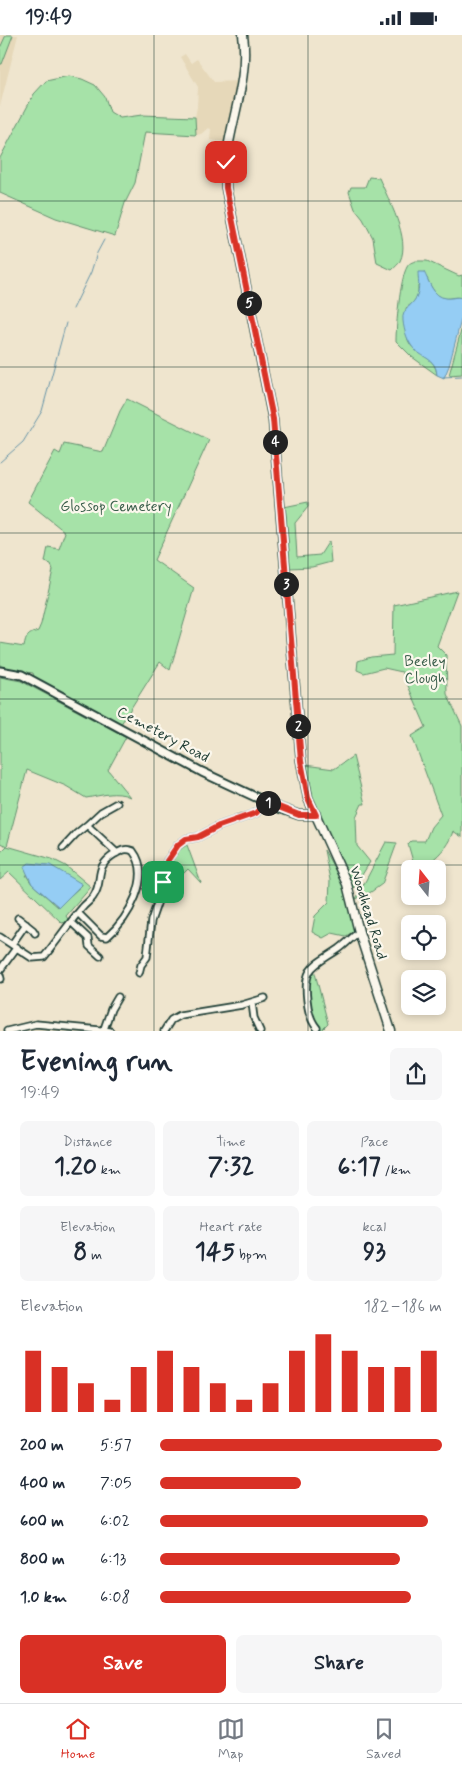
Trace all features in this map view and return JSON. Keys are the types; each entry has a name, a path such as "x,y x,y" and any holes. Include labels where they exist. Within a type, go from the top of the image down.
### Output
{"main road":[{"name":"Woodhead Road","path":"243,35 244,69 226,162 226,188 273,419 301,761 308,798 347,885 359,931 391,1031"}],"street":[{"name":"Cemetery Road","path":"0,671 22,675 202,772 266,802 299,815 316,815"},
{"path":"138,973 147,957 152,921 167,861 178,845 186,839 198,837 219,826 256,813 266,802"},
{"path":"63,848 101,812 117,803"},
{"path":"87,825 117,853"},
{"path":"0,937 32,958 44,957 71,922 78,913 82,908 92,899 97,891 102,865 117,853 126,849 133,851 141,867 138,889 129,910 114,931 107,937 101,936 78,913"},
{"path":"18,918 33,929 34,933"},
{"path":"71,922 88,938 89,945 100,955"},
{"path":"1,967 26,924"},
{"path":"318,1028 309,1013 306,995 307,978 315,965 341,948 359,931"},
{"path":"7,1031 36,1024 107,1030 110,1009 118,997"},
{"path":"164,1031 171,1020 180,1015 252,1003 265,998"},
{"path":"252,1003 254,1018 260,1031"}],"shaded area":[{"path":"0,35 18,35 0,106"},
{"path":"185,54 191,63 197,59 214,82 240,81 226,142 210,140 211,129 208,128 201,134 196,135 195,117 198,87 180,57"}],"green space":[{"path":"6,35 13,35 2,64 0,64 0,48"},
{"path":"69,76 95,85 105,97 110,112 120,118 142,115 195,117 196,135 145,132 135,183 125,203 115,236 56,218 0,193 0,158 34,94 46,81"},
{"path":"369,177 379,178 401,231 403,252 399,262 392,270 377,263 373,238 363,219 355,209 349,192 351,187 365,187"},
{"path":"416,261 427,261 459,276 462,275 462,298 441,297 435,293 427,278 418,286 418,294 414,302 406,308 408,340 415,350 433,363 437,375 412,357 396,341 402,282 408,266"},
{"path":"462,327 462,374 449,375"},
{"name":"Glossop Cemetery","path":"127,399 209,440 154,560 194,588 170,670 160,662 121,724 35,680 33,673 0,668 0,643 24,647 28,636 38,631 53,570 51,564 45,562 48,547 59,549 65,532 28,502 55,451 60,454 64,444 103,452"},
{"path":"308,502 308,507 295,523 297,557 320,555 329,541 331,562 312,567 289,568 284,507"},
{"name":"Beeley Clough","path":"457,591 437,646 446,655 447,694 462,726 462,837 453,831 442,851 432,860 413,860 408,844 411,841 425,841 431,827 441,815 412,736 426,727 402,672 384,668 364,673 357,670 358,661 371,657 393,655 394,605"},
{"path":"0,677 21,681 126,737 108,770 130,797 114,794 86,798 66,786 27,770 7,846 0,843"},
{"path":"353,756 365,804 362,804 356,817 357,846 370,862 352,891 349,880 317,810 305,765 334,769"},
{"path":"386,842 397,843 382,884 356,899"},
{"path":"187,845 201,883 188,869 179,878 168,875 174,857"},
{"path":"7,846 52,859 66,866 91,887 66,916 69,921 62,923 9,872 0,880 0,853","holes":["26,875 82,884 58,907 32,884"]},
{"path":"324,850 343,884 355,931 346,936 332,933 323,938 312,932 315,916 329,902 330,880"},
{"path":"314,969 328,1024 322,1030 314,1017 309,1001 309,984"}],"water":[{"path":"418,272 424,272 438,295 446,298 462,298 462,316 444,378 437,375 432,362 415,350 408,340 404,329 404,313 418,292"},
{"path":"29,863 50,865 82,884 59,907 32,884 24,867"}],"waterway":[{"path":"73,309 104,240"},
{"path":"0,462 23,442 42,411 66,323"},
{"path":"443,377 462,376"}],"route":[{"path":"163,882 167,861 178,845 186,839 198,837 219,826 256,813 266,802 299,815 316,815 308,798 301,761 273,419 226,188 226,162"}]}
